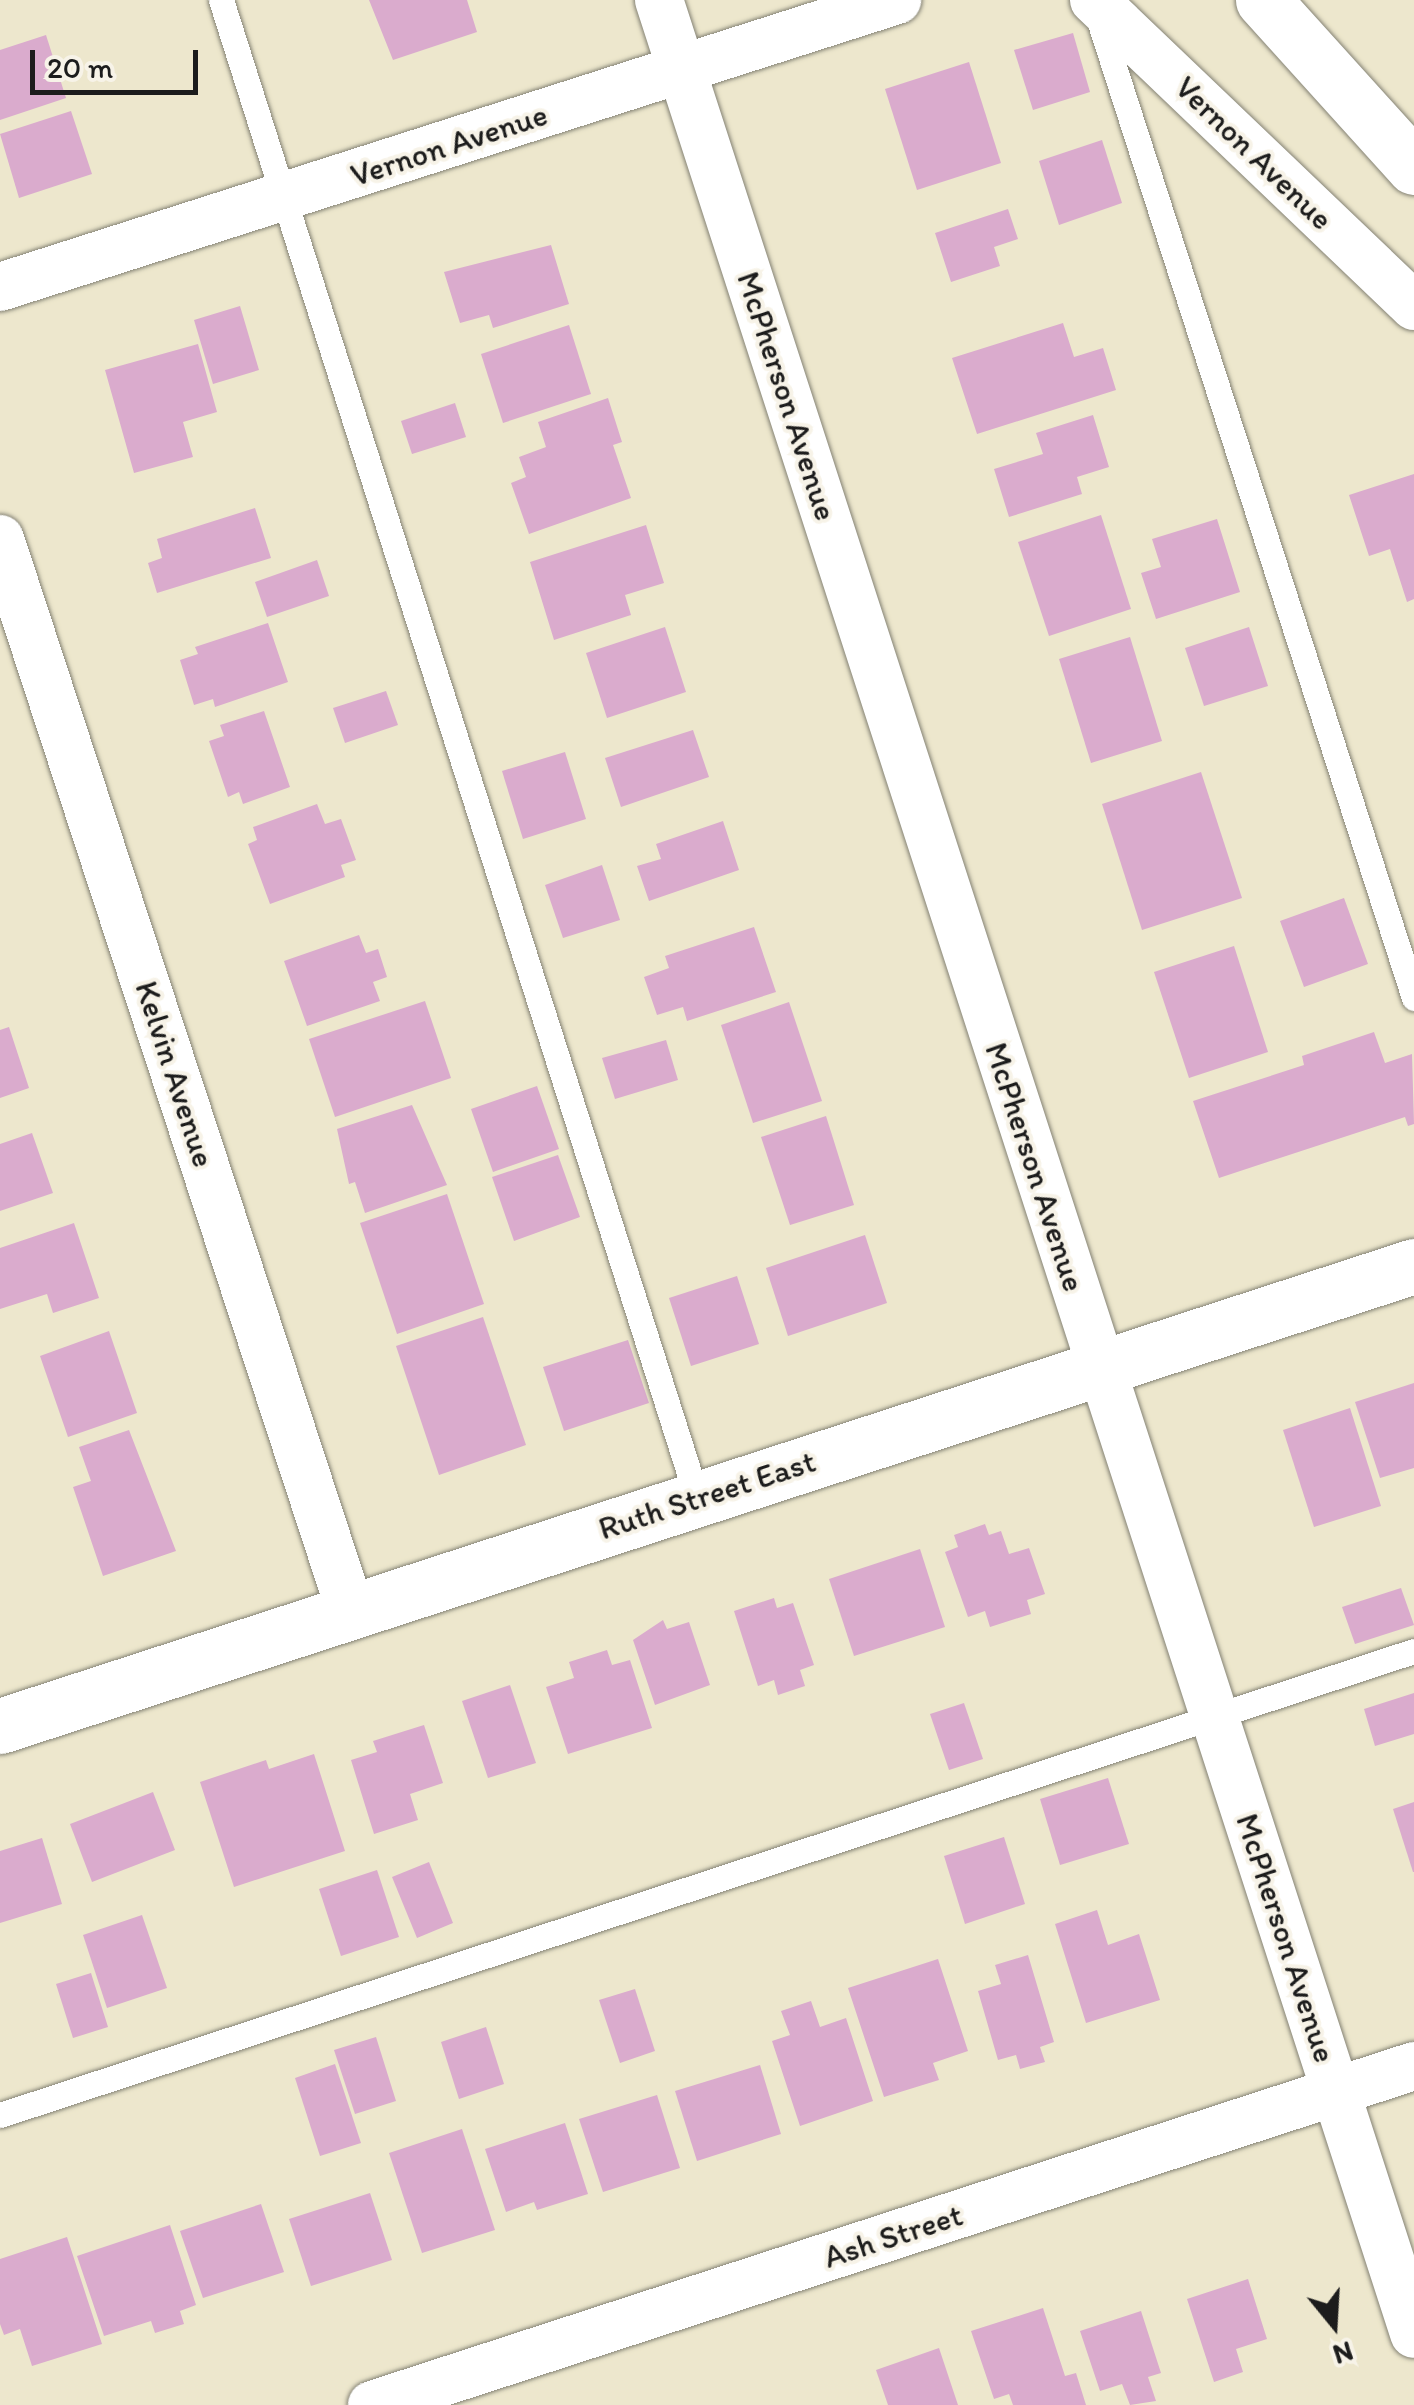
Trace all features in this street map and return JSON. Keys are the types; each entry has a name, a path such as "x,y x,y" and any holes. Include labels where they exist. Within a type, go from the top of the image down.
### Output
{"main road":[{"path":"1262,0 1414,167"},
{"name":"Ruth Street East","path":"0,1726 1414,1266"}],"street":[{"name":"McPherson Avenue","path":"659,0 1414,2334"},
{"name":"Vernon Avenue","path":"0,287 897,0"},
{"name":"Vernon Avenue","path":"1093,0 1414,306"},
{"name":"Kelvin Avenue","path":"0,539 350,1609"},
{"name":"Ash Street","path":"372,2405 1414,2066"}],"lane":[{"path":"221,0 287,197 697,1498"},
{"path":"1093,0 1414,998"},
{"path":"0,2115 1414,1652"}],"building":[{"path":"369,0 467,0 477,32 393,60"},
{"path":"1073,33 1090,92 1033,110 1014,50"},
{"path":"46,35 66,98 0,120 0,50"},
{"path":"969,62 1001,163 917,190 885,89"},
{"path":"71,111 92,174 19,198 0,134"},
{"path":"1102,140 1122,203 1059,225 1039,161"},
{"path":"1008,209 1018,239 994,247 1000,266 951,282 935,233"},
{"path":"551,245 569,304 493,328 489,315 460,323 444,272"},
{"path":"240,306 259,370 213,384 194,320"},
{"path":"1063,323 1074,357 1103,348 1116,390 977,434 952,358"},
{"path":"569,325 591,394 503,423 481,354"},
{"path":"198,344 217,412 183,422 193,457 134,473 105,370"},
{"path":"608,398 622,442 613,445 631,498 529,534 511,483 526,477 519,457 546,447 538,422"},
{"path":"455,403 466,437 412,454 401,421"},
{"path":"1093,415 1109,467 1077,477 1082,494 1009,517 994,469 1043,454 1036,433"},
{"path":"1414,474 1414,599 1407,602 1390,549 1369,556 1349,495"},
{"path":"255,508 271,558 157,593 148,563 162,558 157,539"},
{"path":"1101,515 1131,609 1049,636 1018,542"},
{"path":"1217,519 1240,592 1156,619 1141,573 1161,567 1152,539"},
{"path":"646,525 664,583 625,595 631,615 554,640 530,562"},
{"path":"317,560 329,596 267,617 255,582"},
{"path":"268,623 288,682 215,707 213,699 194,705 180,660 198,654 195,647"},
{"path":"665,627 686,692 607,718 586,653"},
{"path":"1249,627 1268,686 1204,706 1185,648"},
{"path":"1130,637 1162,741 1091,763 1059,659"},
{"path":"386,691 398,725 345,743 333,708"},
{"path":"264,711 290,787 243,804 239,792 228,797 209,741 224,736 220,725"},
{"path":"693,730 709,777 621,807 605,758"},
{"path":"565,752 586,819 523,839 502,771"},
{"path":"1201,772 1242,898 1142,930 1102,804"},
{"path":"317,804 325,824 341,819 356,860 341,865 345,877 270,904 248,844 257,840 253,827"},
{"path":"723,821 739,870 649,901 637,866 661,859 656,844"},
{"path":"602,865 620,920 563,938 545,885"},
{"path":"1344,898 1368,964 1304,987 1280,921"},
{"path":"754,927 776,992 687,1021 683,1007 657,1015 644,977 669,968 665,956"},
{"path":"359,935 366,953 378,949 387,977 373,982 380,1001 307,1026 284,961"},
{"path":"1234,946 1268,1052 1189,1078 1154,972"},
{"path":"425,1001 451,1078 335,1117 309,1039"},
{"path":"789,1002 822,1101 753,1123 721,1025"},
{"path":"9,1027 29,1088 0,1098 0,1030"},
{"path":"1374,1032 1385,1063 1412,1054 1414,1124 1408,1126 1405,1117 1219,1178 1193,1101 1304,1065 1302,1056"},
{"path":"666,1040 678,1080 615,1099 602,1058"},
{"path":"537,1086 559,1149 493,1172 471,1109"},
{"path":"412,1105 447,1185 365,1213 355,1182 349,1184 337,1129"},
{"path":"826,1116 854,1205 790,1225 761,1137"},
{"path":"32,1133 53,1193 0,1211 0,1144"},
{"path":"558,1155 580,1217 514,1241 492,1177"},
{"path":"447,1194 484,1304 397,1334 360,1223"},
{"path":"74,1223 99,1298 53,1313 47,1294 0,1309 0,1248"},
{"path":"865,1235 887,1303 788,1336 766,1268"},
{"path":"737,1276 759,1344 691,1366 669,1298"},
{"path":"483,1317 526,1445 439,1475 396,1346"},
{"path":"109,1331 137,1413 68,1437 40,1356"},
{"path":"628,1340 649,1403 564,1431 543,1367"},
{"path":"1414,1383 1414,1468 1380,1478 1355,1402"},
{"path":"1350,1408 1381,1506 1314,1527 1283,1430"},
{"path":"129,1430 176,1551 103,1576 73,1487 91,1481 79,1447"},
{"path":"985,1524 989,1535 1001,1531 1009,1554 1029,1548 1045,1594 1027,1600 1031,1614 990,1627 985,1611 968,1617 945,1552 958,1547 954,1535"},
{"path":"920,1549 945,1627 854,1656 829,1579"},
{"path":"1401,1588 1414,1625 1355,1644 1342,1607"},
{"path":"774,1598 777,1608 793,1603 814,1665 800,1670 805,1686 778,1695 774,1680 758,1686 734,1611"},
{"path":"663,1620 667,1629 689,1622 710,1685 655,1705 633,1640"},
{"path":"607,1650 612,1665 630,1660 652,1728 568,1754 546,1687 574,1678 569,1662"},
{"path":"510,1685 536,1763 488,1778 462,1701"},
{"path":"1414,1693 1414,1734 1375,1746 1364,1709"},
{"path":"964,1703 983,1759 949,1770 930,1714"},
{"path":"424,1725 443,1783 410,1794 418,1820 374,1834 351,1760 377,1752 373,1741"},
{"path":"314,1754 345,1851 234,1887 200,1782 266,1760 269,1769"},
{"path":"1108,1778 1129,1844 1060,1865 1040,1799"},
{"path":"153,1792 175,1850 92,1882 70,1824"},
{"path":"1414,1802 1414,1872 1413,1872 1393,1809"},
{"path":"1004,1837 1025,1904 965,1924 944,1856"},
{"path":"42,1838 62,1904 0,1923 0,1851"},
{"path":"429,1862 453,1923 417,1938 392,1877"},
{"path":"377,1870 399,1937 341,1956 319,1889"},
{"path":"1097,1910 1108,1945 1139,1934 1160,2000 1086,2023 1055,1924"},
{"path":"142,1915 167,1988 107,2008 83,1935"},
{"path":"1028,1955 1054,2042 1040,2047 1045,2062 1020,2069 1016,2055 998,2060 978,1991 1001,1984 995,1965"},
{"path":"938,1959 968,2051 933,2063 939,2080 884,2097 848,1988"},
{"path":"91,1973 108,2027 73,2038 56,1984"},
{"path":"635,1989 655,2051 620,2063 599,2000"},
{"path":"811,2001 820,2027 846,2018 873,2101 800,2126 772,2041 790,2035 781,2011"},
{"path":"486,2027 504,2084 459,2099 441,2042"},
{"path":"376,2037 396,2101 355,2114 334,2050"},
{"path":"335,2064 361,2143 320,2156 295,2078"},
{"path":"760,2065 781,2134 697,2161 675,2091"},
{"path":"657,2095 680,2168 603,2192 579,2119"},
{"path":"565,2123 588,2194 537,2210 534,2202 506,2212 485,2149"},
{"path":"462,2129 495,2230 422,2253 389,2153"},
{"path":"370,2193 392,2260 311,2286 289,2219"},
{"path":"261,2204 284,2272 203,2298 180,2231"},
{"path":"170,2225 196,2305 180,2311 184,2324 155,2333 151,2321 104,2336 77,2256"},
{"path":"67,2237 102,2344 32,2366 20,2329 4,2335 0,2324 0,2259"},
{"path":"1248,2279 1267,2339 1236,2349 1243,2372 1214,2382 1187,2299"},
{"path":"1043,2308 1065,2376 1076,2373 1086,2405 1013,2405 1009,2394 994,2399 971,2331"},
{"path":"1141,2311 1161,2373 1148,2377 1156,2401 1130,2405 1122,2384 1100,2391 1080,2331"},
{"path":"939,2348 958,2405 888,2405 876,2370"}]}
